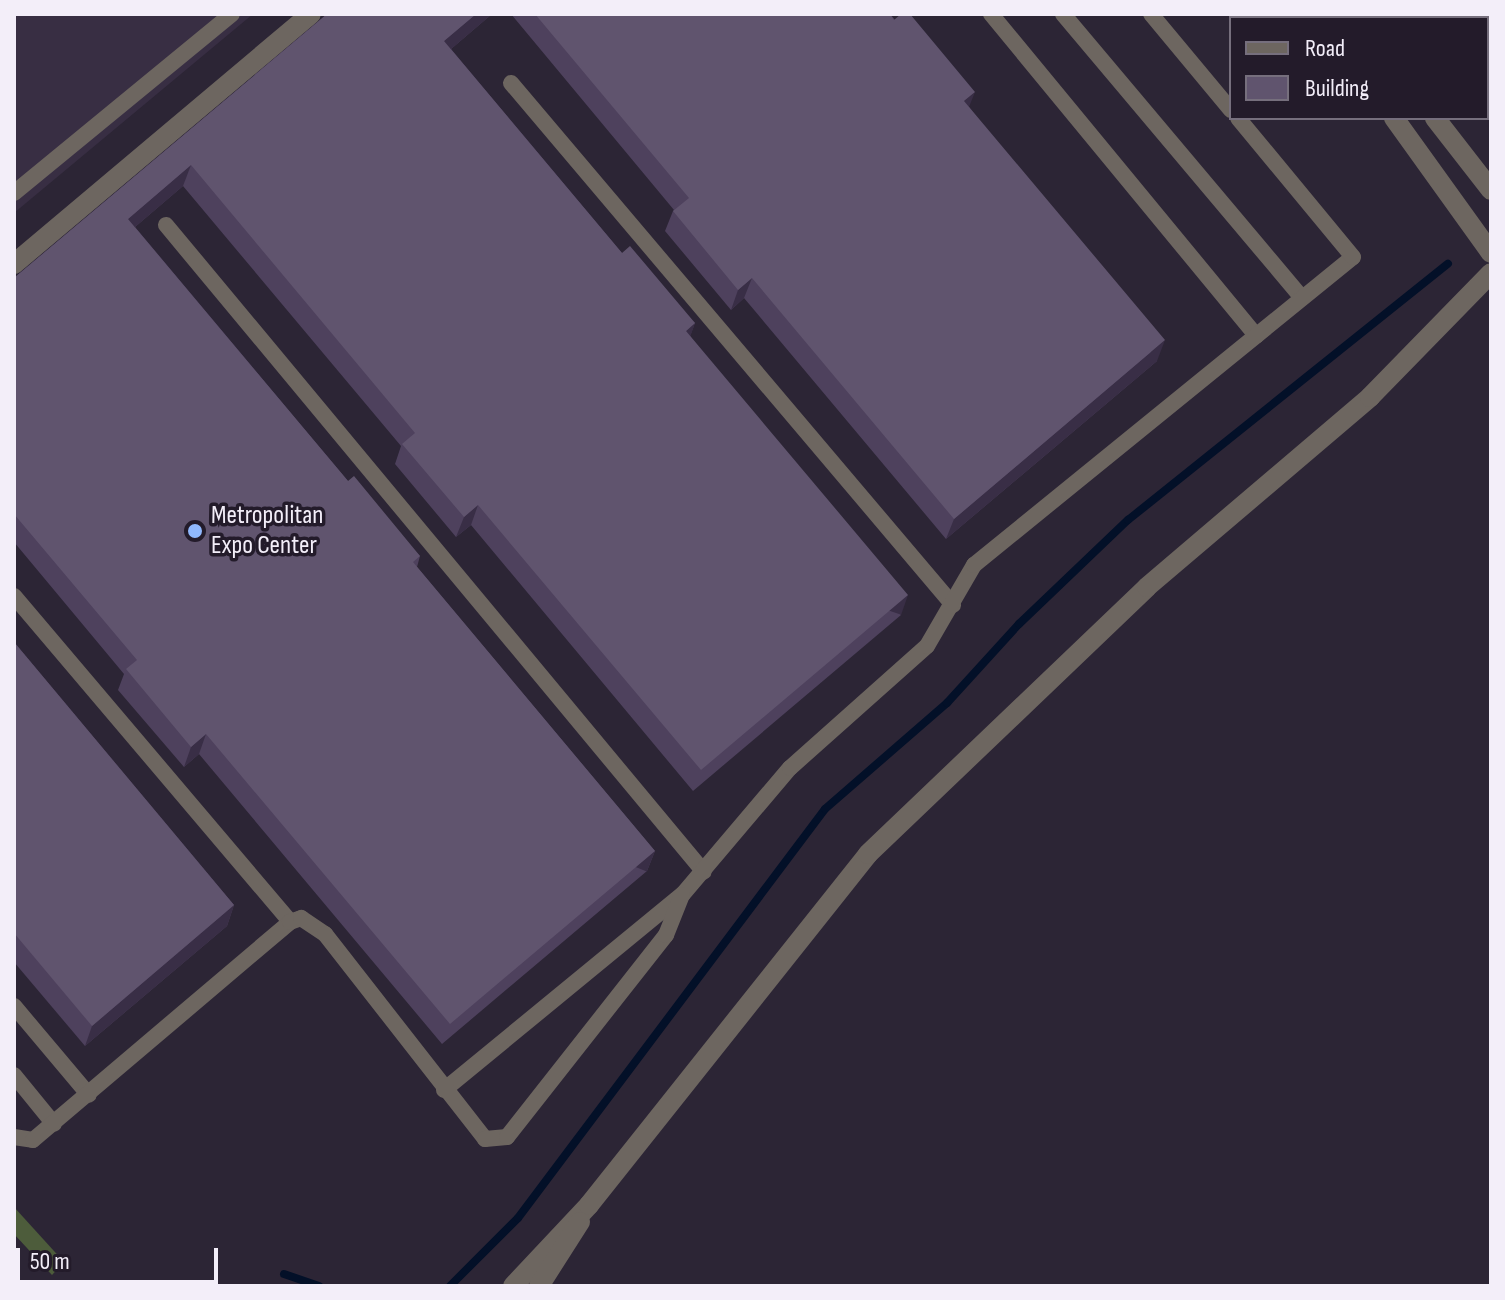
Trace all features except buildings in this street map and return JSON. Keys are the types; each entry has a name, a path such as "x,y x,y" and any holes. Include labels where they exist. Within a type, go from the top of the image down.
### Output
{"street":[{"path":"14,264 311,14"},
{"path":"1395,120 1491,253"},
{"path":"1437,120 1491,190"},
{"path":"513,1286 589,1205 868,854 1147,587 1370,397 1491,273"},
{"path":"539,1286 589,1205"}],"lane":[{"path":"14,193 232,14"},
{"path":"991,14 1256,336"},
{"path":"1063,14 1302,298"},
{"path":"1151,14 1229,108"},
{"path":"511,83 953,605"},
{"path":"444,1090 683,894 802,755 927,646 974,565 1353,257 1240,120"},
{"path":"166,225 704,872"},
{"path":"14,596 290,922"},
{"path":"14,1137 33,1140 54,1124 290,922 301,918 325,934 485,1139 507,1137 666,935 683,894"},
{"path":"14,1006 89,1095"},
{"path":"14,1075 54,1124"}],"shaded area":[{"path":"14,14 253,14 14,213"}],"green space":[{"path":"14,1207 64,1262 52,1275 14,1234"}],"waterway":[{"path":"450,1286 518,1218 825,809 947,703 1019,624 1128,520 1448,264"},
{"path":"284,1274 319,1286"}],"place":[{"name":"Metropolitan Expo Center","path":"195,531"}]}
